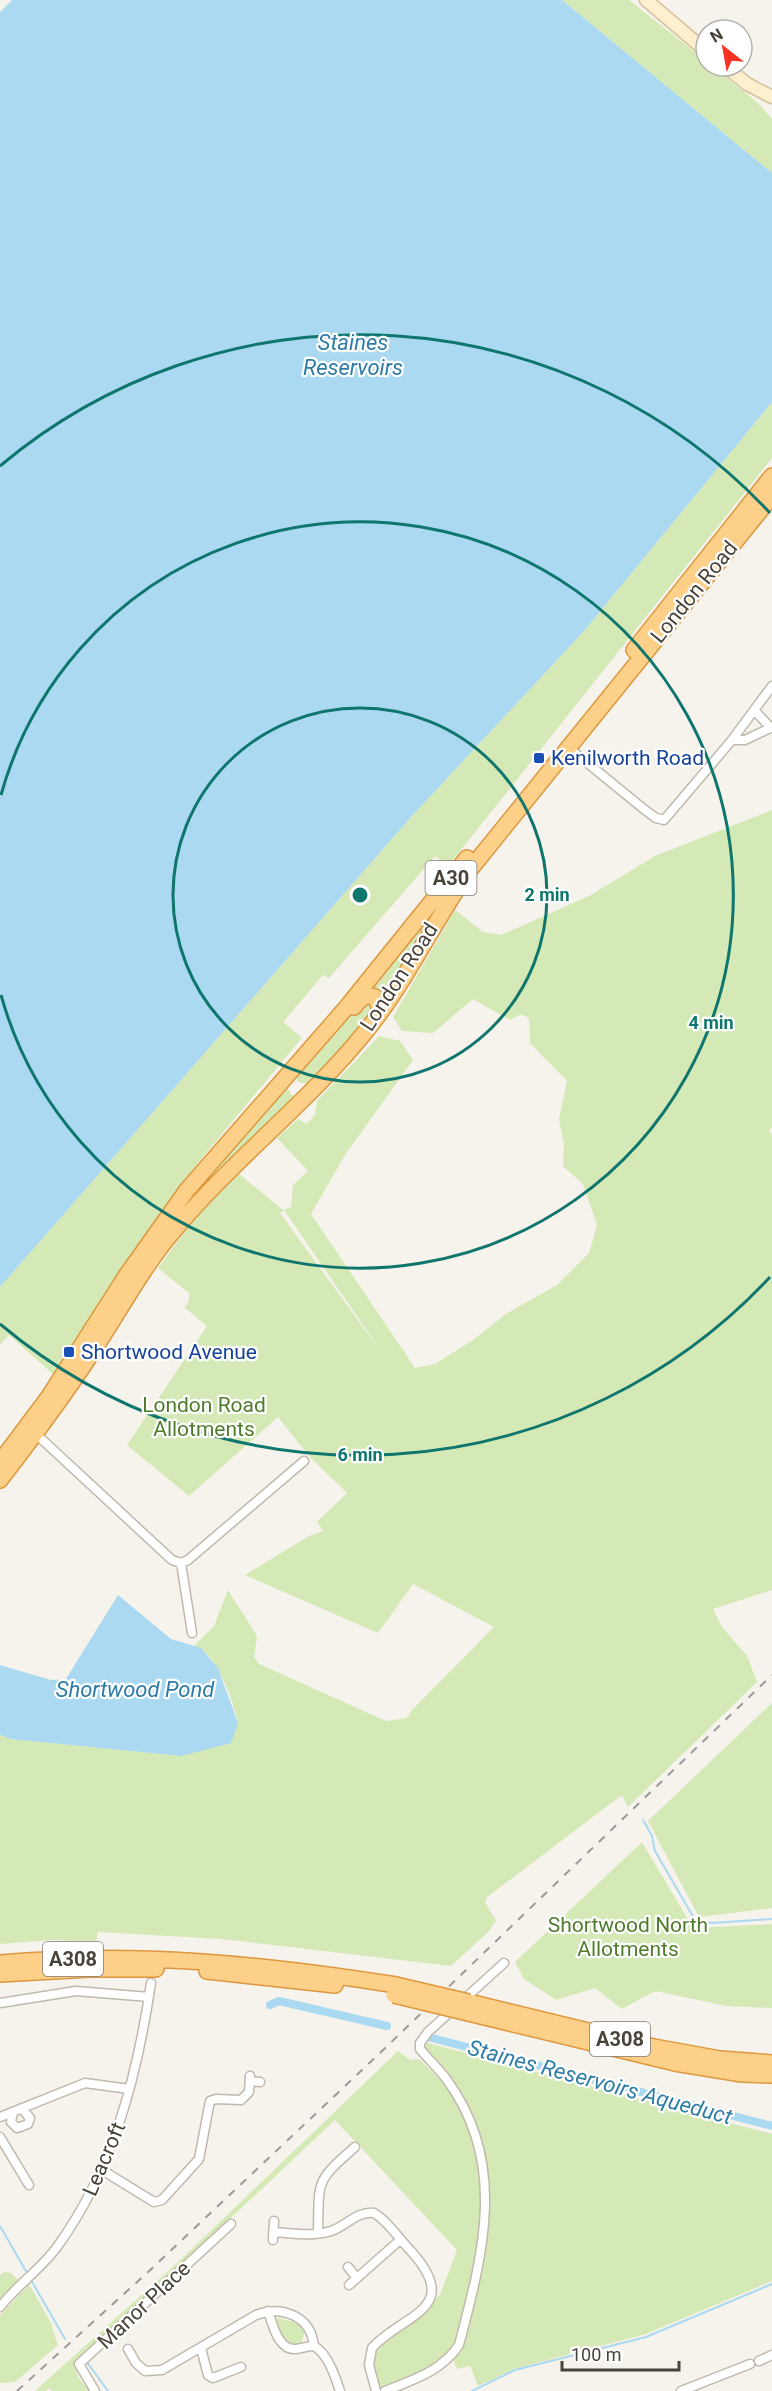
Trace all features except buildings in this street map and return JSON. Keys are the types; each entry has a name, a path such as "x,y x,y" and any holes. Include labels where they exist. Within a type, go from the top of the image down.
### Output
{"highway":[{"name":"A30","path":"0,1462 48,1398 165,1220 306,1055 489,832 772,476"},
{"name":"London Road","path":"0,1480 35,1433 170,1234 224,1176 316,1088 381,1011 452,895 772,496"},
{"name":"A30","path":"306,1055 320,1047 362,998 369,995 375,997 381,1011"},
{"path":"290,1073 291,1081 298,1089 308,1092 316,1088"},
{"name":"A308","path":"0,1963 260,1965 395,1990 676,2051 720,2059 772,2063"},
{"name":"A308","path":"0,1974 145,1964"},
{"name":"A308","path":"469,2007 675,2063 742,2074 772,2075"}],"main road":[{"path":"651,2 694,40"},
{"path":"740,78 772,97"},
{"path":"744,78 772,91"}],"street":[{"path":"569,748 660,820 671,813 732,740 772,686"},
{"path":"732,740 745,740 771,728 754,710"},
{"path":"35,1433 172,1560 181,1563 188,1560 304,1461"},
{"path":"181,1563 192,1633"},
{"path":"385,2391 449,2360 459,2344 487,2204 485,2171 479,2144 448,2081 420,2049 420,2043 428,2032 504,1963"},
{"name":"Leacroft","path":"0,2307 54,2250 77,2219 102,2170 120,2126 151,1983"},
{"path":"0,2002 76,1991 149,1996"},
{"path":"102,2170 154,2202 162,2200 199,2159 210,2101 216,2098 242,2100 249,2092 254,2080"},
{"path":"0,2117 85,2083 129,2089"},
{"path":"0,2137 28,2185"},
{"path":"318,2233 320,2182 328,2171 355,2146"},
{"path":"274,2221 273,2236 318,2233 331,2231 368,2212 379,2216 426,2269 431,2292 421,2310 411,2321 372,2348 369,2365 376,2391"},
{"name":"Manor Place","path":"96,2391 79,2364 231,2224"},
{"path":"349,2285 400,2240"},
{"path":"348,2267 356,2277"},
{"path":"268,2311 277,2334 286,2347 294,2349 314,2346"},
{"path":"128,2349 140,2367 153,2372 174,2364 256,2315 268,2311 285,2311 298,2318 310,2331 314,2346 320,2350 340,2391"},
{"path":"201,2348 208,2375 213,2378 241,2367"},
{"path":"681,2391 692,2389 772,2355"}],"green space":[{"path":"562,0 629,0 694,51 694,78 727,78 758,103 772,119 772,173"},
{"path":"772,402 772,458 449,865 435,856 329,978 323,975 283,1022 302,1038 181,1183 118,1274 87,1325 64,1355 55,1376 9,1335 0,1345 0,1287 411,817 584,631"},
{"name":"London Road Allotments","path":"772,810 772,1128 769,1130 772,1135 772,1590 713,1609 722,1627 747,1656 757,1682 628,1807 622,1795 487,1897 485,1902 496,1921 487,1933 451,1966 222,1939 98,1932 96,1941 51,1940 0,1944 0,1735 11,1739 181,1756 238,1723 228,1691 217,1667 210,1657 194,1646 214,1626 228,1590 257,1636 254,1657 259,1664 386,1721 407,1718 411,1711 494,1627 413,1584 378,1633 245,1575 309,1536 323,1531 317,1522 347,1493 310,1457 278,1417 189,1496 127,1445 207,1326 185,1308 189,1300 189,1293 158,1268 197,1215 239,1174 283,1210 291,1207 293,1185 308,1171 277,1138 298,1119 306,1124 315,1115 317,1101 379,1036 400,1041 413,1060 345,1155 311,1214 415,1368 435,1364 473,1340 506,1314 557,1285 589,1253 597,1225 583,1184 563,1166 564,1145 559,1119 567,1081 530,1043 529,1018 521,1014 510,1020 473,999 433,1033 402,1031 393,1017 455,910 483,932 501,935 589,896 655,856","holes":["284,1210 376,1344 280,1213"]},
{"path":"467,868 384,1001 369,989"},
{"path":"374,1001 373,1017 308,1084 298,1082 296,1077 360,1004"},
{"path":"286,1086 292,1095 301,1098 164,1229"},
{"path":"772,1703 772,1908 699,1917 648,1821"},
{"name":"Shortwood North Allotments","path":"642,1842 693,1928 772,1924 772,2008 727,2006 655,1991 622,2009 595,1988 556,2000 524,1979 515,1962"},
{"path":"424,2042 772,2134 772,2281 646,2334 514,2369 478,2386 470,2366 457,2369 451,2354 430,2371 384,2391 376,2391 372,2348 440,2295 457,2250 335,2120 84,2356 76,2367 78,2377 89,2391 52,2391 49,2388 46,2391 35,2391 177,2263 398,2051 410,2060 419,2059 467,2107 449,2075 427,2052"},
{"path":"4,2272 11,2273 18,2280 17,2285 0,2301 0,2275"},
{"path":"29,2284 51,2323 58,2345 15,2382 0,2383 0,2316"},
{"path":"278,2318 299,2323 305,2331 301,2345 288,2346 279,2334 275,2320"}],"water":[{"name":"Staines Reservoirs","path":"12,0 562,0 772,173 772,402 584,631 411,817 0,1287 0,12"},
{"name":"Shortwood Pond","path":"118,1595 171,1639 201,1648 218,1668 238,1723 231,1743 181,1756 11,1739 0,1735 0,1665 51,1680 66,1679"}],"waterway":[{"path":"643,1820 652,1836 655,1851 695,1920 711,1923 772,1919"},
{"name":"Staines Reservoirs Aqueduct","path":"270,2005 279,2001 387,2026"},
{"name":"Staines Reservoirs Aqueduct","path":"428,2037 772,2126"},
{"path":"0,2226 65,2339"},
{"path":"472,2391 515,2370 646,2337 772,2284"},
{"path":"86,2361 108,2391"}],"railway":[{"path":"17,2391 147,2273 381,2052 772,1675"}],"place":[{"name":"Kenilworth Road","path":"539,758"},
{"name":"Shortwood Avenue","path":"69,1352"}]}
